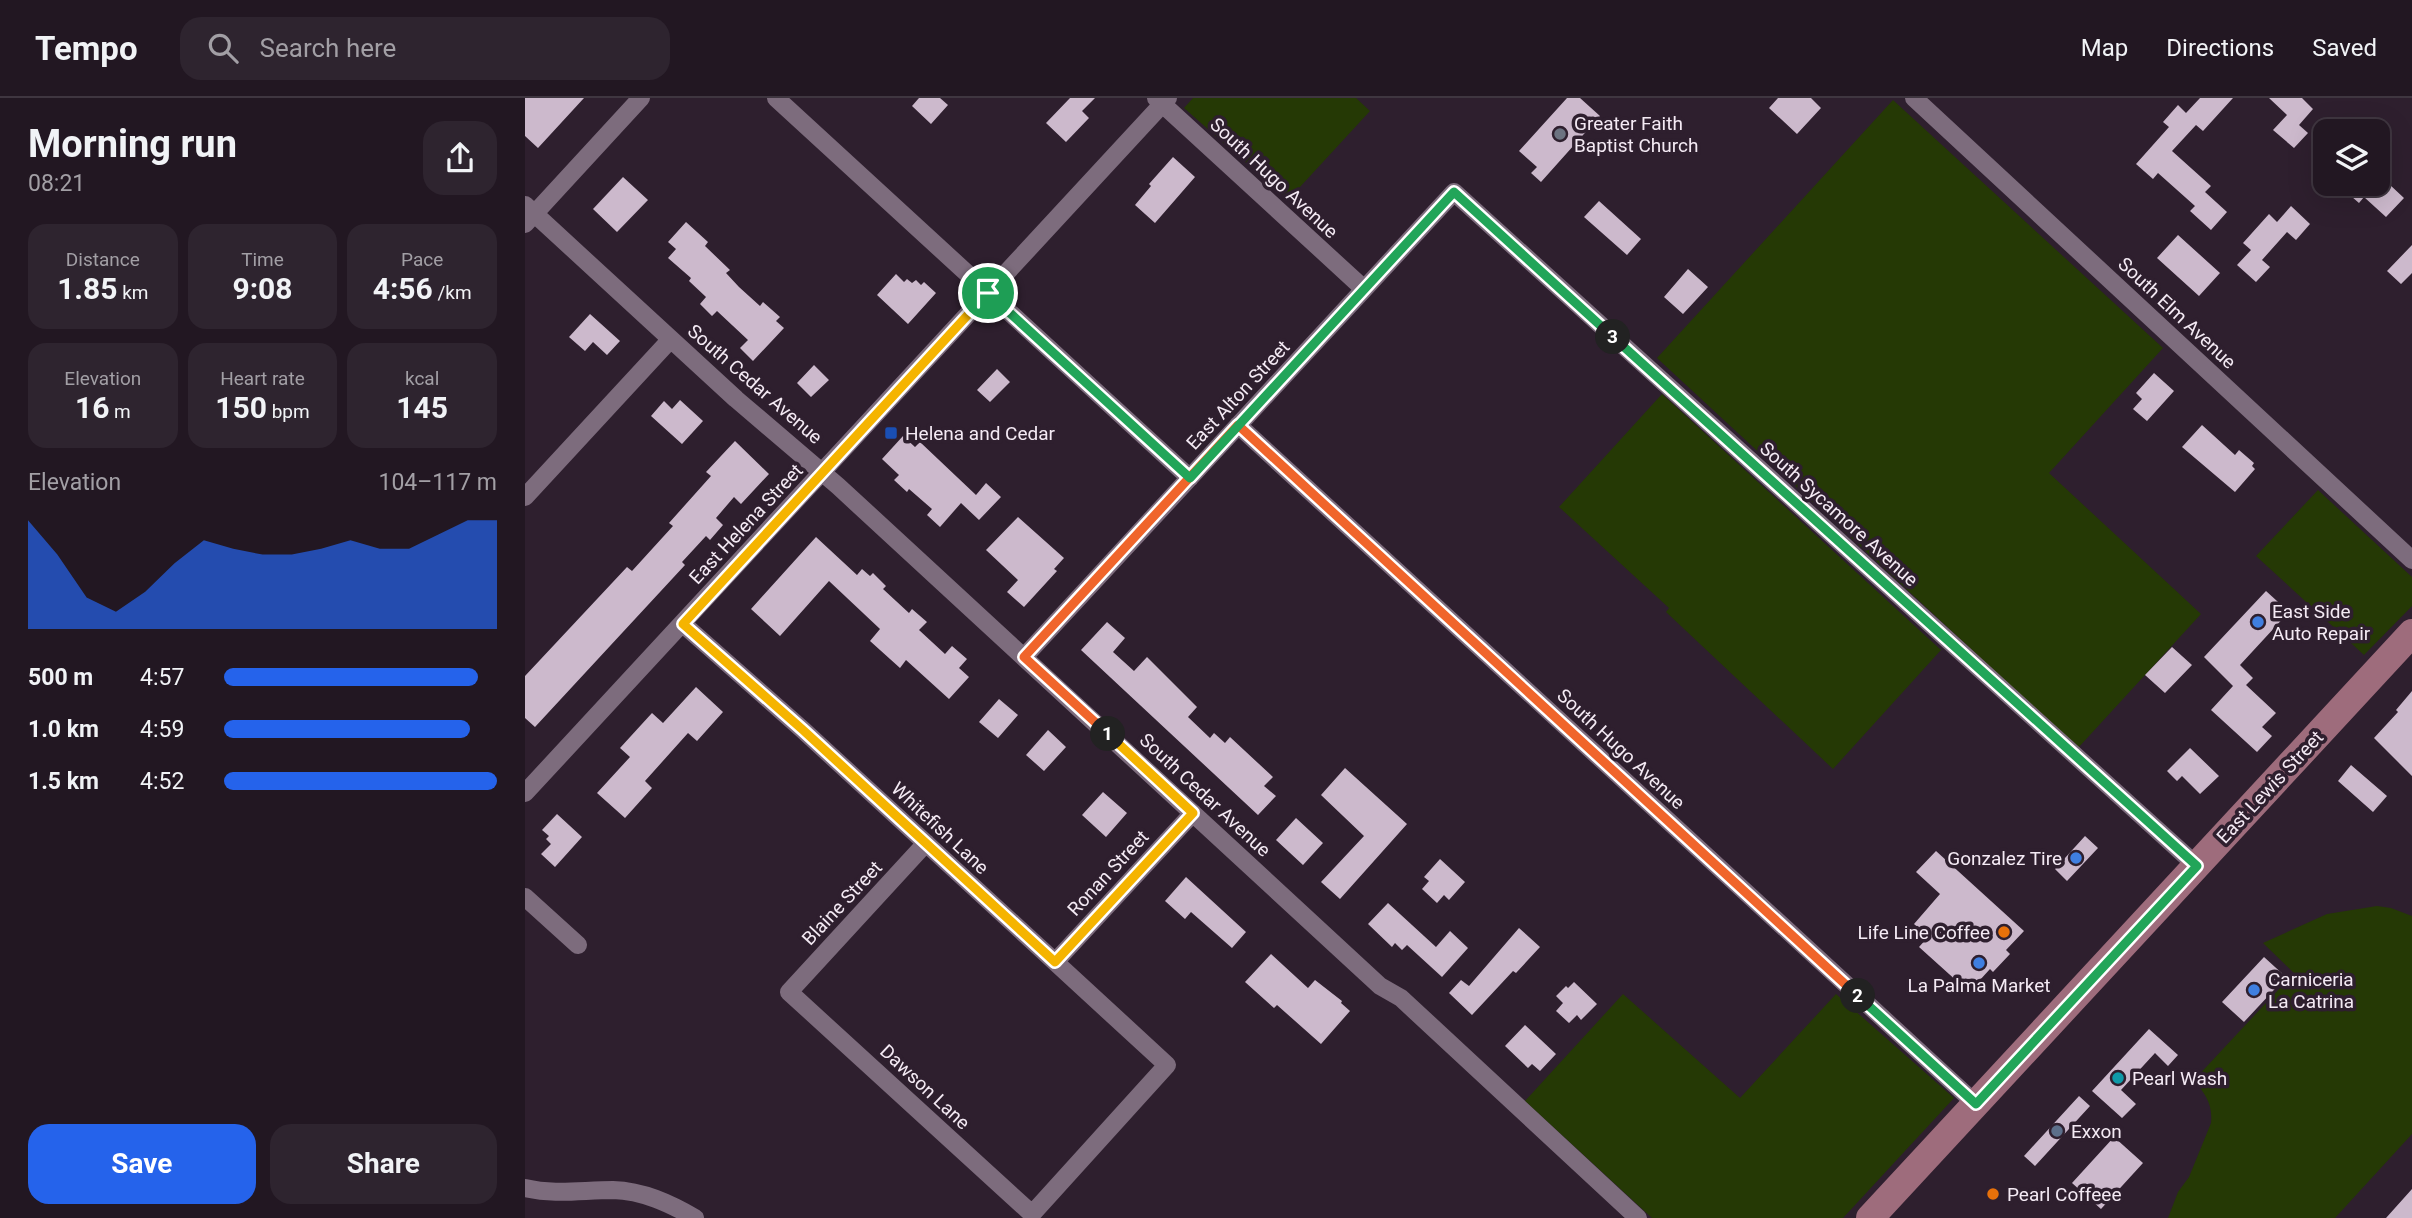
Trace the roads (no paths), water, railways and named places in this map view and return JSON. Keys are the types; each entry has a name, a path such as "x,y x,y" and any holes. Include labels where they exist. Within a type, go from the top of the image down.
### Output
{"main road":[{"name":"East Lewis Street","path":"1870,1218 2412,633"}],"street":[{"path":"528,214 641,98"},
{"path":"776,98 1190,478"},
{"name":"South Elm Avenue","path":"1914,98 2412,560"},
{"name":"East Helena Street","path":"525,793 823,473 1162,100"},
{"name":"South Hugo Avenue","path":"1162,100 1364,289"},
{"name":"East Alton Street","path":"1024,657 1454,192"},
{"name":"South Sycamore Avenue","path":"1454,192 2197,866"},
{"name":"South Cedar Avenue","path":"528,214 823,473 1380,986 1401,998 1639,1218"},
{"path":"525,497 671,339"},
{"name":"South Hugo Avenue","path":"1238,425 1976,1104"},
{"name":"Whitefish Lane","path":"683,624 803,730 1167,1065 1032,1214"},
{"name":"Ronan Street","path":"1055,962 1193,813"},
{"name":"Blaine Street","path":"789,992 926,843"},
{"path":"525,897 578,945"},
{"name":"Dawson Lane","path":"789,992 1032,1214"},
{"path":"525,1188 546,1192 637,1192 657,1198 695,1218"}],"place":[{"name":"Greater Faith Baptist Church","path":"1560,134"},
{"name":"Helena and Cedar","path":"891,433"},
{"name":"East Side Auto Repair","path":"2258,622"},
{"name":"Gonzalez Tire","path":"2076,858"},
{"name":"Life Line Coffee","path":"2004,932"},
{"name":"La Palma Market","path":"1979,963"},
{"name":"Carniceria La Catrina","path":"2254,990"},
{"name":"Pearl Wash","path":"2118,1078"},
{"name":"Exxon","path":"2057,1131"},
{"name":"Pearl Coffeee","path":"1993,1194"}]}
